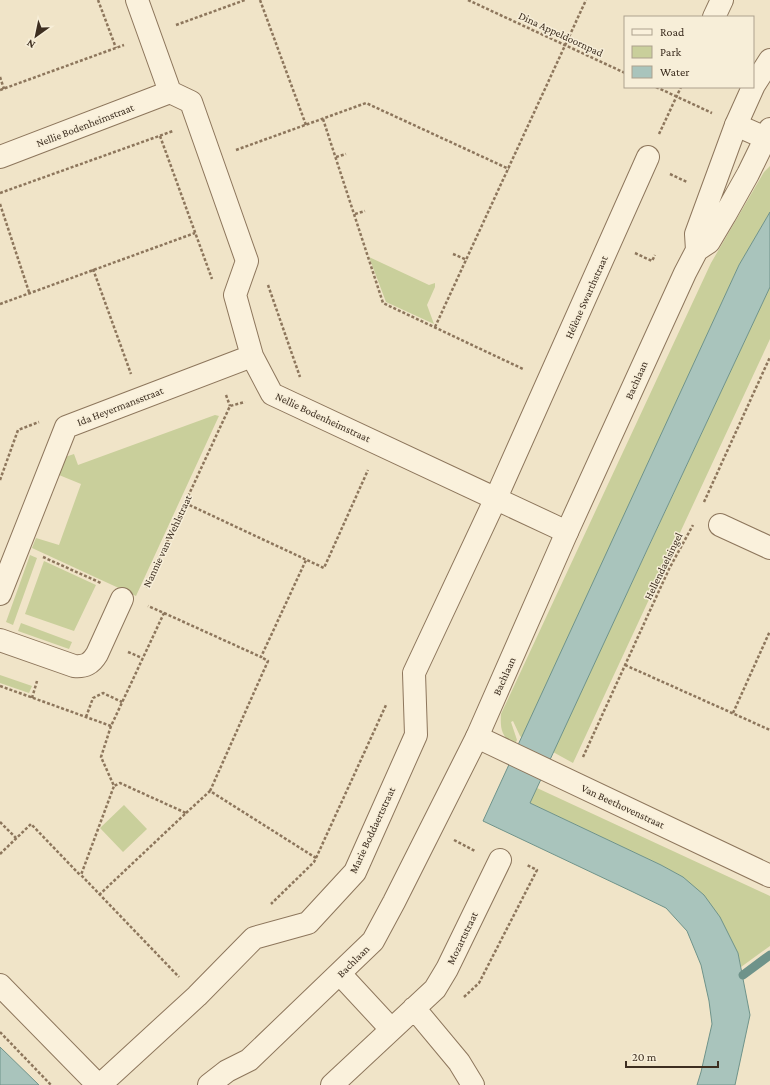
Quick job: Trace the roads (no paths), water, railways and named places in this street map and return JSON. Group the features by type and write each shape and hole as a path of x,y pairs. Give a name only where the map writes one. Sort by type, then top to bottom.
{"street":[{"path":"137,0 170,92"},
{"path":"714,16 722,0"},
{"name":"Bachlaan","path":"754,85 770,60"},
{"name":"Bachlaan","path":"697,250 696,234 736,125 753,88"},
{"name":"Nellie Bodenheimstraat","path":"0,157 170,92 191,102 247,261 235,295 252,356 272,394 567,532"},
{"path":"736,125 768,136"},
{"name":"Bachlaan","path":"208,1085 227,1071 249,1060 373,941 477,736 567,532 685,273 697,250 709,242 768,136"},
{"name":"Hélène Swarthstraat","path":"496,498 647,160"},
{"name":"Ida Heyermansstraat","path":"0,594 66,427 252,356"},
{"name":"Marie Boddaertstraat","path":"99,1085 196,996 254,938 308,923 355,872 416,735 414,673 496,498"},
{"path":"720,525 770,548"},
{"path":"0,640 74,666 82,667 93,661 97,654 114,593"},
{"name":"Van Beethovenstraat","path":"477,736 770,876"},
{"name":"Mozartstraat","path":"332,1085 434,989 447,969 499,862"},
{"path":"340,974 391,1029"},
{"path":"0,985 99,1085"},
{"path":"414,1008 460,1062 473,1085"},
{"name":"Bachlaan","path":"234,1085 246,1070 249,1060"}],"water":[{"path":"770,212 770,287 530,803 661,865 683,877 704,895 720,917 738,953 750,1015 735,1085 697,1085 712,1024 709,1001 701,965 687,931 666,908 483,821 739,265"},
{"path":"0,1047 39,1085 0,1085"}],"waterway":[{"path":"743,975 770,955"}]}
